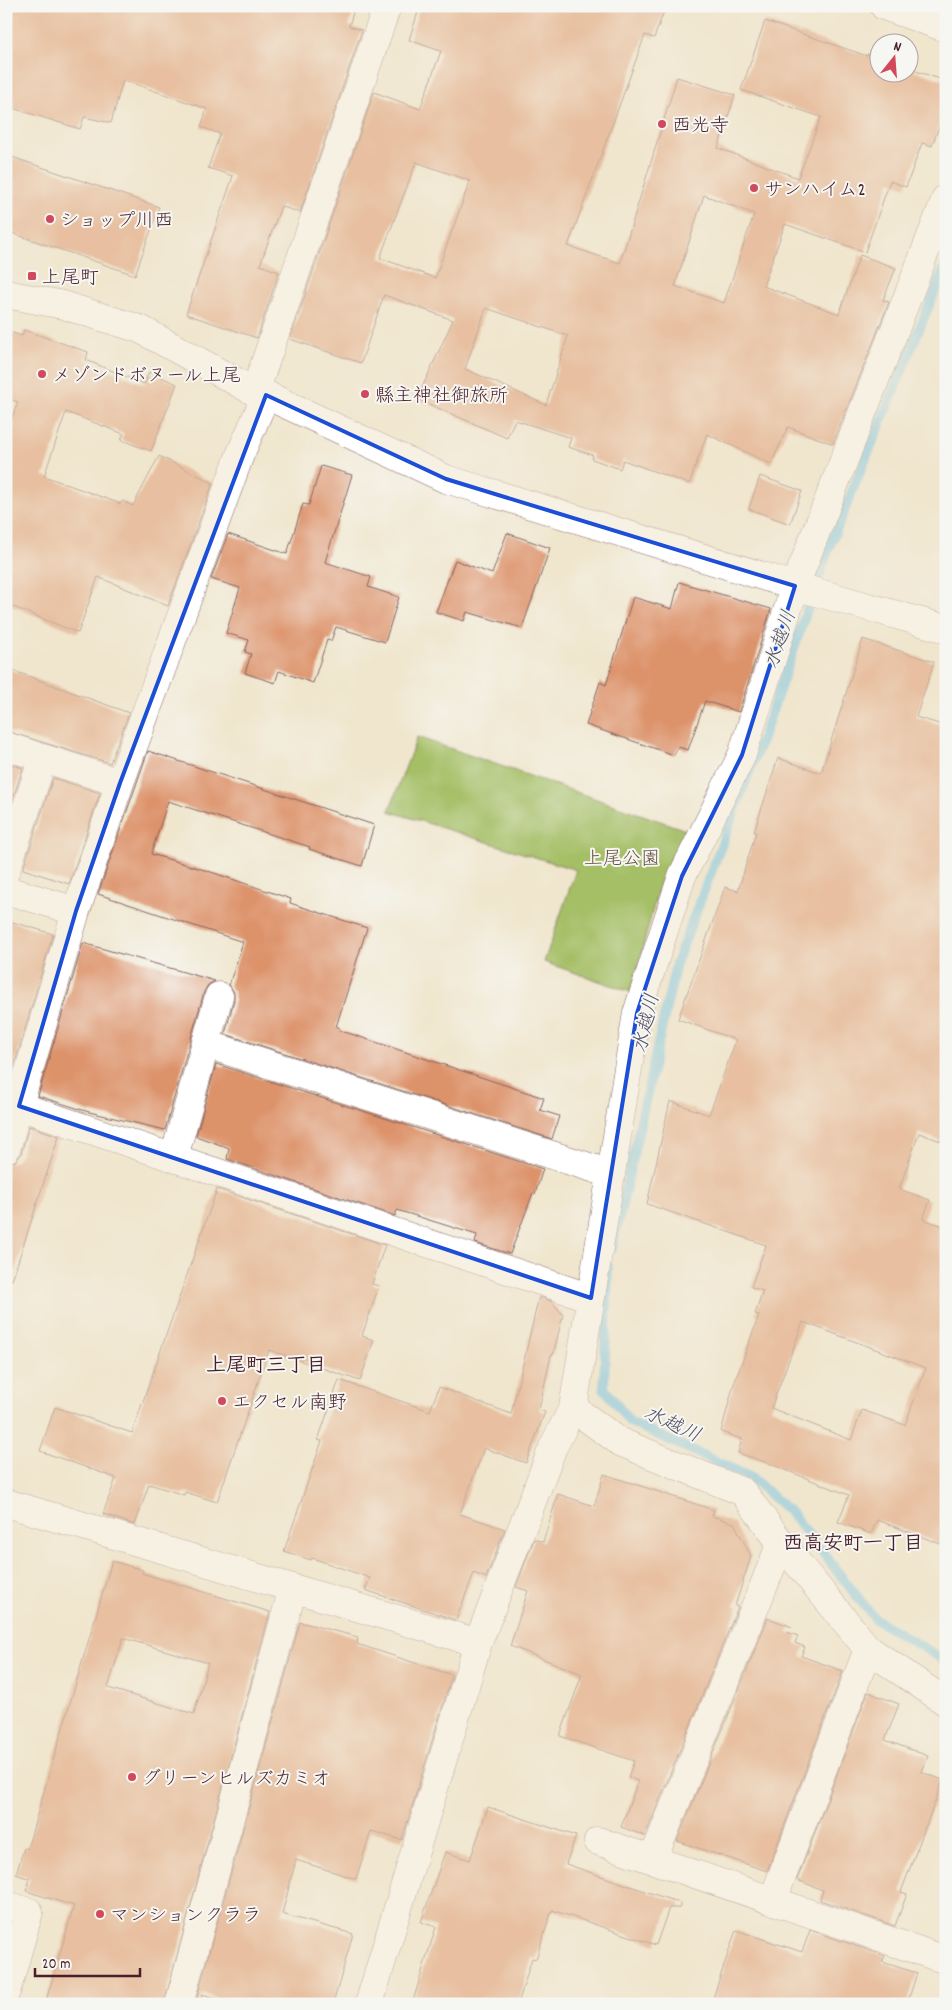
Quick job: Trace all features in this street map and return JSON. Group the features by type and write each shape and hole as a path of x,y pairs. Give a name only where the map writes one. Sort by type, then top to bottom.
{"street":[{"path":"6,1149 76,911 120,783 237,464 387,6"},
{"path":"884,6 946,28"},
{"path":"369,2004 478,1643 553,1447 573,1408 637,1012 682,876 742,756 809,590 946,198"},
{"path":"6,294 64,305 140,329 260,393 446,479 809,590 946,629"},
{"path":"6,746 120,783"},
{"path":"6,870 43,758"},
{"path":"6,890 76,911"},
{"path":"174,1157 219,996"},
{"path":"206,1044 611,1174"},
{"path":"19,1106 591,1298"},
{"path":"573,1408 620,1442 743,1492 781,1543 868,1649 946,1702"},
{"path":"6,1503 478,1643"},
{"path":"653,1859 781,1543"},
{"path":"179,2004 293,1588"},
{"path":"773,1900 868,1649"},
{"path":"598,1841 946,1960"},
{"path":"6,1905 29,1912 6,1992"}],"highlighted area":[{"path":"266,395 446,479 795,586 742,755 682,876 637,1013 591,1298 19,1106 76,911 120,783"}],"green space":[{"name":"上尾公園","path":"417,737 686,830 659,886 631,992 544,962 576,870 389,811"}],"building":[{"path":"6,6 355,6 349,26 362,30 300,213 281,206 260,265 279,272 257,338 186,314 233,176 208,168 220,134 201,127 207,109 123,80 111,123 84,117 80,129 6,106"},
{"path":"420,6 666,6 654,38 645,35 568,246 620,263 677,77 735,95 718,148 798,178 821,117 741,90 765,21 867,56 867,54 870,55 870,82 920,82 920,72 946,81 946,107 932,146 922,143 906,187 890,181 865,252 785,224 763,286 839,314 860,255 896,268 883,300 889,302 833,444 788,427 771,464 707,434 689,484 623,460 620,469 592,459 593,455 568,447 571,438 515,420 507,438 417,399 453,320 384,295 361,363 290,339 374,92 420,109 441,51 409,40","holes":["416,162 470,181 435,278 380,258","704,195 754,214 724,303 675,286","486,308 568,336 546,405 465,369"]},
{"path":"6,155 159,207 135,275 6,231"},
{"path":"24,330 88,352 86,360 144,384 149,372 177,384 151,451 121,440 124,434 66,412 44,476 121,504 122,501 133,506 159,456 213,483 168,606 98,577 78,633 6,604 6,433 18,402 6,398 6,331 22,336"},
{"path":"321,466 352,475 325,562 371,577 368,587 399,597 385,642 336,627 331,641 327,640 313,683 279,671 275,683 245,673 251,654 245,652 249,640 226,633 240,588 211,579 228,534 287,554 303,504 309,505"},
{"path":"760,476 802,491 790,524 749,509"},
{"path":"507,533 550,548 522,628 467,612 464,621 436,612 455,560 492,574"},
{"path":"679,582 771,609 739,712 705,701 688,750 678,747 674,755 586,725 600,682 606,685 633,597 672,609"},
{"path":"863,639 934,662 916,717 946,726 946,1143 919,1133 899,1189 930,1200 923,1219 946,1227 946,1546 877,1520 871,1534 838,1522 849,1495 738,1453 742,1439 721,1432 733,1387 759,1315 755,1314 763,1291 751,1287 766,1245 647,1204 670,1101 709,1115 736,1040 678,1019 725,887 738,891 756,832 754,832 778,758 821,773","holes":["803,1322 926,1368 905,1425 862,1410 851,1440 771,1408"]},
{"path":"6,668 129,713 110,763 6,731"},
{"path":"148,751 374,825 362,866 168,801 151,854 291,899 290,903 367,928 336,1027 339,1027 339,1030 544,1098 540,1110 559,1116 552,1139 225,1034 234,1000 234,992 229,985 243,942 98,894"},
{"path":"6,763 23,768 6,819"},
{"path":"53,778 100,793 69,884 23,869"},
{"path":"6,920 53,934 6,1093"},
{"path":"83,943 215,981 208,985 204,992 165,1130 89,1112 38,1096"},
{"path":"216,1064 543,1169 535,1194 533,1193 510,1254 475,1243 477,1235 397,1210 395,1216 227,1159 229,1148 196,1136"},
{"path":"29,1126 59,1136 12,1280 6,1279 6,1164 16,1161 21,1154"},
{"path":"217,1189 385,1245 372,1284 379,1286 362,1336 374,1340 360,1381 269,1350 217,1502 185,1492 184,1495 149,1484 135,1525 103,1514 116,1478 40,1451 55,1407 132,1433"},
{"path":"539,1297 551,1301 563,1315 553,1355 551,1355 539,1410 545,1412 526,1463 484,1448 460,1514 505,1529 486,1578 474,1573 456,1620 365,1590 370,1578 312,1558 311,1560 284,1551 322,1441 318,1440 339,1380 430,1411 439,1387 511,1414"},
{"path":"604,1474 714,1510 712,1516 734,1523 751,1556 735,1606 738,1607 645,1836 621,1827 638,1781 628,1777 634,1761 560,1736 582,1674 510,1646 528,1591 516,1587 534,1539 543,1542 558,1494 594,1506"},
{"path":"112,1561 143,1570 142,1573 270,1612 164,2004 45,2004 74,1906 26,1891 30,1879 16,1874 24,1848 27,1849","holes":["123,1638 208,1663 194,1714 108,1688"]},
{"path":"768,1618 792,1627 787,1632 798,1636 795,1643 805,1647 801,1656 843,1671 767,1871 677,1841"},
{"path":"300,1622 358,1637 357,1644 452,1675 402,1840 371,1831 356,1879 296,1860 282,1914 353,1934 333,2004 236,2004 202,1994 200,2004 195,2004"},
{"path":"868,1692 899,1704 885,1740 928,1756 922,1772 943,1780 901,1892 907,1894 895,1926 820,1900 823,1890 797,1880"},
{"path":"488,1807 576,1836 566,1864 680,1903 680,1908 669,1908 656,1945 552,1910 536,1959 532,1958 518,2004 412,2004 436,1927 421,1922 445,1852 470,1860"},
{"path":"736,1930 802,1952 810,1930 885,1956 882,1962 917,1973 907,2004 711,2004"}],"waterway":[{"name":"水越川","path":"612,1249 676,964 766,728 828,550 946,264"},
{"name":"水越川","path":"608,1266 604,1388 630,1422 752,1478 792,1514 875,1619 946,1661"}],"place":[{"name":"西光寺","path":"662,124"},
{"name":"サンハイム2","path":"754,188"},
{"name":"ショップ川西","path":"50,219"},
{"name":"上尾町","path":"32,276"},
{"name":"メゾンドボヌール上尾","path":"42,374"},
{"name":"縣主神社御旅所","path":"365,394"},
{"name":"エクセル南野","path":"222,1401"},
{"name":"グリーンヒルズカミオ","path":"132,1777"},
{"name":"マンションクララ","path":"100,1914"}],"district":[{"name":"上尾町三丁目","path":"266,1364"},
{"name":"西高安町一丁目","path":"853,1542"}]}
